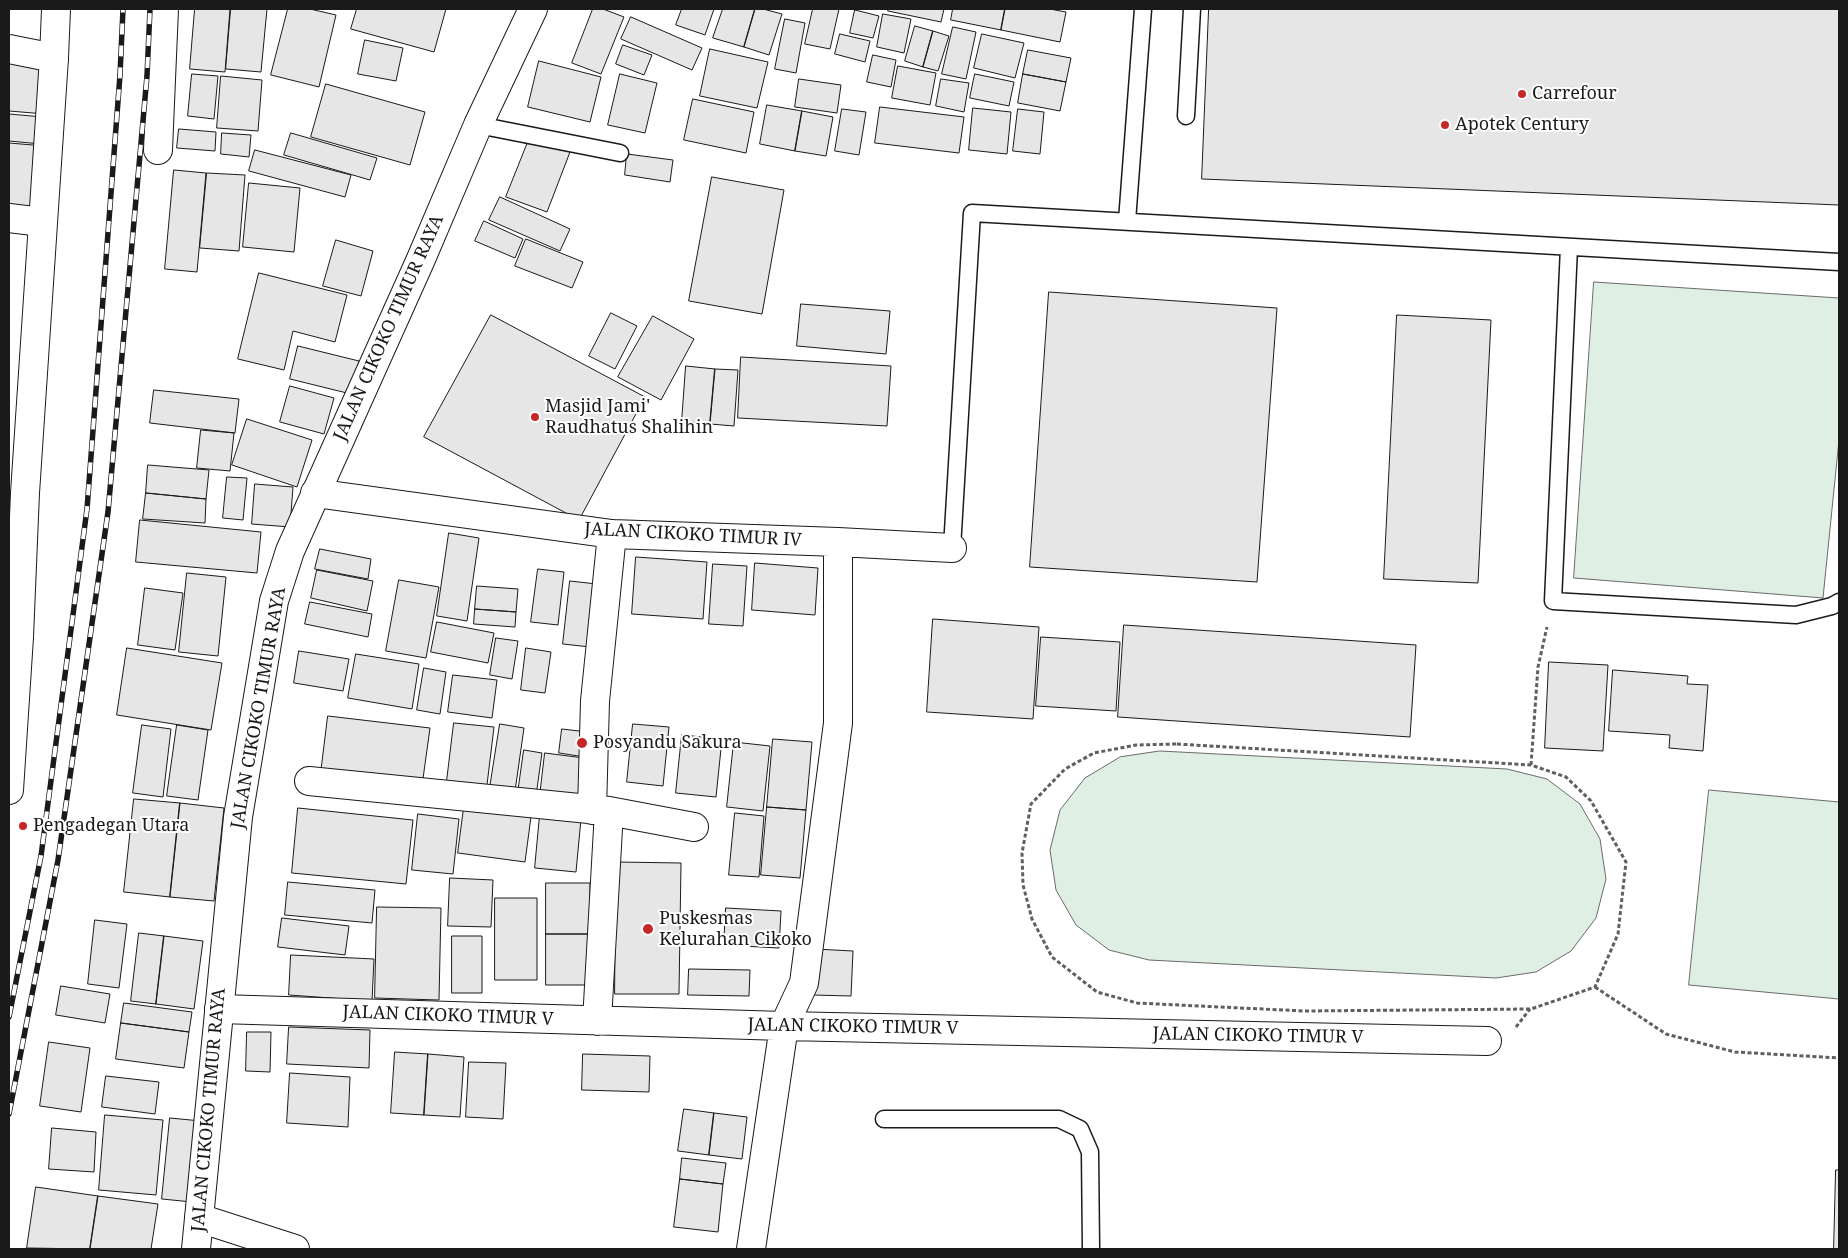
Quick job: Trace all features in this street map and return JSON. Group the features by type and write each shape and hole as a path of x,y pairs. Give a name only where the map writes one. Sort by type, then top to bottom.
{"street":[{"path":"9,786 17,493 42,222 56,9"},
{"path":"158,150 164,9"},
{"name":"JALAN CIKOKO TIMUR RAYA","path":"196,1249 238,817 274,601 290,551 421,259 478,125 533,9"},
{"path":"9,49 54,58"},
{"path":"9,218 42,222"},
{"name":"JALAN CIKOKO TIMUR IV","path":"315,494 612,534 952,548"},
{"path":"597,1020 601,811 595,701 612,534"},
{"path":"751,1249 784,1026 804,983 838,723 838,542"},
{"path":"309,781 601,811 694,827"},
{"name":"JALAN CIKOKO TIMUR V","path":"219,1009 784,1026 1487,1041"},
{"path":"199,1218 262,1240 295,1249"}],"lane":[{"path":"1127,221 1143,9"},
{"path":"1186,116 1192,9"},
{"path":"478,125 620,153"},
{"path":"952,548 972,213 1839,262"},
{"path":"1569,246 1553,601 1796,615 1832,606 1839,602"},
{"path":"884,1119 1059,1118 1080,1129 1090,1152 1091,1249"}],"path":[{"path":"1531,765 1538,667 1553,601"},
{"path":"1177,744 1531,765 1566,777 1592,801 1626,862 1618,934 1595,988 1531,1008 1304,1011 1137,1003 1097,992 1052,957 1032,919 1022,885 1022,853 1031,804 1065,769 1094,753 1136,745 1177,744"},
{"path":"1595,988 1666,1034 1735,1052 1839,1058"}],"green space":[{"path":"1594,282 1839,298 1839,440 1823,598 1574,578"},
{"path":"1160,751 1507,769 1547,779 1580,804 1600,839 1606,879 1596,918 1571,951 1536,972 1496,978 1149,960 1109,950 1076,925 1056,890 1050,850 1060,810 1085,778 1120,757"},
{"path":"1709,790 1839,802 1839,999 1689,985"}],"building":[{"path":"195,9 230,9 225,72 190,69"},
{"path":"231,9 267,9 261,72 226,69"},
{"path":"288,9 310,9 336,15 319,87 271,75"},
{"path":"357,9 446,9 434,52 351,29"},
{"path":"593,9 603,9 624,17 601,74 572,63"},
{"path":"682,9 714,9 705,35 676,25"},
{"path":"723,9 755,9 744,47 713,38"},
{"path":"755,9 782,14 769,55 744,47"},
{"path":"813,9 839,9 830,49 805,44"},
{"path":"889,9 944,9 941,22 888,11"},
{"path":"953,9 1005,9 1001,30 951,20"},
{"path":"1005,9 1050,9 1066,12 1060,42 1001,30"},
{"name":"Carrefour","path":"1209,9 1839,9 1839,205 1202,179"},
{"path":"855,10 879,16 873,38 850,33"},
{"path":"883,14 911,19 904,53 877,47"},
{"path":"631,17 702,48 692,70 621,39"},
{"path":"785,19 805,23 796,73 775,69"},
{"path":"915,26 933,31 923,67 905,61"},
{"path":"953,27 976,32 966,79 942,74"},
{"path":"933,31 949,36 938,71 923,67"},
{"path":"840,34 870,41 865,62 835,54"},
{"path":"982,34 1024,43 1015,78 974,68"},
{"path":"365,40 403,48 396,81 358,74"},
{"path":"623,45 652,55 644,75 616,64"},
{"path":"710,49 768,62 757,108 700,96"},
{"path":"1028,50 1071,58 1066,82 1023,74"},
{"path":"9,55 50,58 45,114 9,111"},
{"path":"873,55 896,60 891,87 867,82"},
{"path":"539,61 601,77 590,122 528,107"},
{"path":"898,66 936,73 930,105 892,98"},
{"path":"192,74 218,76 214,119 188,116"},
{"path":"620,74 657,83 645,133 608,125"},
{"path":"975,74 1014,82 1009,106 970,98"},
{"path":"1023,74 1066,82 1060,111 1018,103"},
{"path":"221,76 262,80 258,131 217,128"},
{"path":"799,79 841,85 837,113 795,107"},
{"path":"941,79 969,83 964,112 936,106"},
{"path":"326,84 425,112 410,165 311,137"},
{"path":"693,99 754,112 746,153 684,140"},
{"path":"767,105 802,111 795,151 760,144"},
{"path":"880,107 964,117 959,153 875,143"},
{"path":"973,108 1011,112 1007,154 969,150"},
{"path":"842,109 866,112 859,155 835,151"},
{"path":"1018,109 1044,112 1040,154 1013,151"},
{"path":"802,111 833,117 826,156 795,151"},
{"path":"9,114 43,117 41,144 9,141"},
{"path":"179,129 216,132 215,151 177,148"},
{"path":"222,133 251,135 249,157 221,154"},
{"path":"291,133 377,158 370,180 284,155"},
{"path":"530,137 570,152 547,212 506,197"},
{"path":"9,143 45,146 40,217 9,215"},
{"path":"255,150 351,175 345,197 249,171"},
{"path":"627,154 673,160 670,182 625,175"},
{"path":"174,170 206,173 197,272 165,269"},
{"path":"207,173 245,175 239,251 200,248"},
{"path":"712,177 784,190 762,314 689,301"},
{"path":"249,183 300,188 294,252 243,247"},
{"path":"500,197 570,229 560,251 489,220"},
{"path":"484,221 523,239 515,258 475,241"},
{"path":"526,239 583,262 572,288 515,266"},
{"path":"336,240 373,251 361,296 323,286"},
{"path":"259,273 347,295 335,342 293,331 284,370 238,359"},
{"path":"1049,292 1277,308 1257,582 1030,567"},
{"path":"801,304 890,311 886,354 797,346"},
{"path":"611,313 637,326 615,369 589,356"},
{"name":"Masjid Jami' Raudhatus Shalihin","path":"491,315 645,397 579,520 424,437"},
{"path":"1397,315 1491,320 1478,583 1384,579"},
{"path":"653,316 694,339 661,400 618,377"},
{"path":"298,346 359,361 351,394 290,379"},
{"path":"741,357 891,366 887,426 738,418"},
{"path":"686,366 715,369 710,424 682,421"},
{"path":"715,369 738,370 734,426 710,424"},
{"path":"290,386 334,398 324,434 280,422"},
{"path":"154,390 239,399 235,433 150,423"},
{"path":"247,419 312,440 297,487 232,465"},
{"path":"201,430 234,433 230,471 197,468"},
{"path":"148,465 209,470 206,499 146,493"},
{"path":"227,477 247,478 243,520 223,518"},
{"path":"255,484 293,487 290,527 252,524"},
{"path":"146,493 206,499 205,523 143,519"},
{"path":"9,496 16,497 12,552 9,552"},
{"path":"140,520 261,532 257,573 136,562"},
{"path":"449,533 479,538 467,621 437,616"},
{"path":"320,549 371,559 368,579 315,569"},
{"path":"636,557 707,562 703,619 632,614"},
{"path":"755,563 818,568 815,615 752,610"},
{"path":"713,564 747,566 743,626 709,624"},
{"path":"538,569 564,572 558,625 531,622"},
{"path":"317,570 373,581 367,611 311,598"},
{"path":"187,573 226,577 218,656 179,652"},
{"path":"399,580 439,587 426,658 386,651"},
{"path":"570,581 606,585 599,648 563,644"},
{"path":"477,586 518,589 516,612 475,609"},
{"path":"145,588 183,593 175,650 138,645"},
{"path":"310,602 372,614 368,637 305,624"},
{"path":"475,609 516,612 515,627 474,624"},
{"path":"933,619 1039,627 1033,719 927,712"},
{"path":"437,622 494,633 488,663 431,652"},
{"path":"1124,625 1416,645 1410,737 1118,717"},
{"path":"1041,637 1120,642 1116,711 1036,706"},
{"path":"496,638 518,641 512,679 490,675"},
{"path":"127,648 222,663 211,730 117,715"},
{"path":"526,648 551,652 545,693 521,690"},
{"path":"299,651 349,659 343,691 294,683"},
{"path":"356,654 419,664 412,709 348,698"},
{"path":"1549,662 1608,665 1603,751 1545,748"},
{"path":"424,668 446,672 440,714 417,710"},
{"path":"1613,670 1688,676 1687,684 1708,685 1703,751 1669,748 1670,735 1609,731"},
{"path":"453,675 497,680 492,718 448,712"},
{"path":"328,716 430,728 422,786 321,773"},
{"path":"454,723 494,727 486,793 446,789"},
{"path":"500,724 524,728 514,798 489,794"},
{"path":"633,724 669,727 663,786 627,782"},
{"path":"142,725 171,729 163,797 133,793"},
{"path":"177,725 208,730 198,800 167,796"},
{"path":"562,729 588,732 585,757 559,753"},
{"path":"682,735 722,739 716,797 676,793"},
{"path":"773,739 812,742 806,810 767,807"},
{"path":"734,742 770,746 763,811 727,807"},
{"path":"524,750 542,753 535,803 517,800"},
{"path":"545,753 584,758 578,808 539,804"},
{"path":"134,799 180,803 170,897 124,892"},
{"path":"465,800 532,809 525,862 458,853"},
{"path":"180,803 224,808 214,901 170,897"},
{"path":"767,807 806,810 800,878 761,875"},
{"path":"298,808 413,820 406,884 292,873"},
{"path":"735,813 764,816 759,877 729,875"},
{"path":"418,814 459,819 453,874 412,870"},
{"path":"540,815 581,819 576,872 535,868"},
{"name":"Puskesmas Kelurahan Cikoko","path":"616,862 681,863 679,994 615,994"},
{"path":"450,878 493,880 491,927 448,926"},
{"path":"288,882 375,890 372,923 285,915"},
{"path":"546,883 590,883 590,934 546,934"},
{"path":"495,898 537,898 537,980 495,980"},
{"path":"377,907 441,908 439,1000 375,998"},
{"path":"726,908 781,911 779,948 724,945"},
{"path":"282,918 349,926 345,955 278,947"},
{"path":"95,920 127,924 119,988 88,984"},
{"path":"139,933 164,936 156,1004 131,1001"},
{"path":"546,934 590,934 591,985 546,985"},
{"path":"164,936 203,941 194,1009 156,1004"},
{"path":"452,936 482,936 482,993 452,993"},
{"path":"815,949 853,951 851,996 813,995"},
{"path":"291,955 374,959 372,1001 289,995"},
{"path":"689,969 750,970 749,996 688,995"},
{"path":"61,986 110,994 105,1023 56,1015"},
{"path":"124,1003 192,1012 189,1032 121,1023"},
{"path":"121,1023 189,1032 184,1068 116,1059"},
{"path":"289,1027 370,1030 369,1068 287,1064"},
{"path":"247,1032 271,1032 270,1072 246,1071"},
{"path":"49,1042 90,1048 81,1112 40,1106"},
{"path":"395,1052 428,1054 424,1115 391,1113"},
{"path":"428,1054 464,1057 460,1117 424,1115"},
{"path":"583,1054 650,1056 649,1092 582,1090"},
{"path":"469,1062 506,1063 503,1119 466,1117"},
{"path":"290,1073 350,1077 348,1127 287,1123"},
{"path":"106,1076 159,1082 155,1114 102,1107"},
{"path":"684,1109 714,1113 709,1155 678,1151"},
{"path":"714,1113 747,1117 742,1159 709,1155"},
{"path":"105,1115 163,1120 156,1195 99,1190"},
{"path":"170,1118 201,1121 192,1202 162,1199"},
{"path":"52,1128 96,1132 94,1172 49,1169"},
{"path":"682,1158 726,1163 723,1184 680,1179"},
{"path":"1836,1170 1839,1170 1839,1249 1834,1249"},
{"path":"680,1179 723,1184 718,1232 674,1227"},
{"path":"36,1187 98,1196 90,1249 27,1248"},
{"path":"98,1196 158,1204 151,1249 90,1249"}],"railway":[{"path":"9,1017 41,856 87,509 120,75 123,9"},
{"path":"9,1114 58,860 108,512 147,76 150,9"}],"place":[{"name":"Carrefour","path":"1522,94"},
{"name":"Apotek Century","path":"1445,125"},
{"name":"Masjid Jami' Raudhatus Shalihin","path":"535,417"},
{"name":"Posyandu Sakura","path":"582,743"},
{"name":"Pengadegan Utara","path":"23,826"},
{"name":"Puskesmas Kelurahan Cikoko","path":"648,929"}]}
